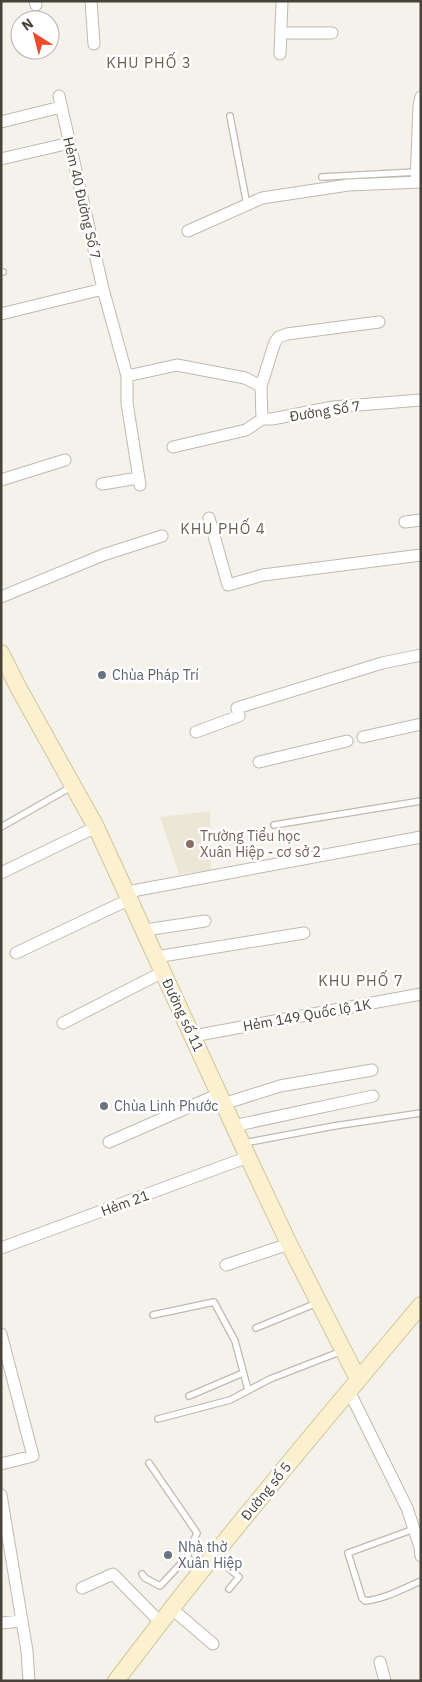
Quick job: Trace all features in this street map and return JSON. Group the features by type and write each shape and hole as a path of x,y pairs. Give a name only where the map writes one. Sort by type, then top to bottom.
{"main road":[{"name":"Đường số 11","path":"1,653 96,826 233,1126 344,1350 354,1385"},
{"name":"Đường số 5","path":"116,1681 213,1556 421,1305"}],"street":[{"path":"91,1 94,44"},
{"path":"280,54 282,1"},
{"path":"281,33 332,33"},
{"path":"188,231 262,198 339,187 418,179 419,106 421,97"},
{"name":"Hẻm 40 Đường Số 7","path":"1,122 60,101 103,289 127,376 127,402 139,482 102,484"},
{"path":"1,159 70,142"},
{"path":"1,314 103,289"},
{"path":"173,447 246,430 262,419 261,386 275,342 279,337 287,334 379,322"},
{"path":"127,376 176,365 245,378 261,386"},
{"name":"Đường Số 7","path":"262,419 272,419 333,407 421,400"},
{"path":"1,480 65,460"},
{"path":"209,518 228,585 263,575 421,556"},
{"path":"405,522 421,520"},
{"path":"1,597 102,555 162,536"},
{"path":"196,732 239,716 237,708 382,663 421,655"},
{"path":"363,737 421,724"},
{"path":"259,762 347,740"},
{"path":"1,873 96,826"},
{"path":"16,953 129,895 421,838"},
{"path":"145,930 204,921"},
{"path":"63,1023 160,965 304,933"},
{"name":"Hẻm 149 Quốc lộ 1K","path":"193,1036 421,994"},
{"path":"109,1142 221,1099 280,1086 372,1070"},
{"path":"233,1126 373,1096"},
{"name":"Hẻm 21","path":"1,1248 245,1150"},
{"path":"226,1265 290,1244"},
{"path":"1,1334 33,1456 1,1464"},
{"path":"354,1385 407,1508 420,1547 421,1556"},
{"path":"1,1495 4,1535 21,1621 29,1681"},
{"path":"82,1588 113,1574 160,1622"},
{"path":"171,1608 213,1644"},
{"path":"1,1623 21,1621"},
{"path":"380,1662 385,1681"}],"lane":[{"path":"230,116 247,205"},
{"path":"322,177 418,179"},
{"path":"1,827 74,786"},
{"path":"274,825 421,801"},
{"path":"245,1150 334,1126 421,1113"},
{"path":"153,1315 214,1302 235,1341 248,1390"},
{"path":"256,1328 319,1302"},
{"path":"158,1419 230,1400 270,1379 344,1350"},
{"path":"189,1396 243,1373"},
{"path":"142,1574 145,1578 160,1586 187,1557 197,1533 149,1463"},
{"path":"414,1529 348,1553 362,1598 365,1601 391,1596 421,1581"},
{"path":"213,1556 239,1577 229,1589"},
{"path":"187,1557 202,1571"}],"shaded area":[{"name":"Trường Tiểu học Xuân Hiệp - cơ sở 2","path":"210,811 211,870 179,874 160,817"}],"place":[{"name":"Chùa Pháp Trí","path":"102,675"},
{"name":"Trường Tiểu học Xuân Hiệp - cơ sở 2","path":"190,844"},
{"name":"Chùa Linh Phước","path":"104,1106"},
{"name":"Nhà thờ Xuân Hiệp","path":"168,1555"}],"district":[{"name":"KHU PHỐ 3","path":"149,63"},
{"name":"KHU PHỐ 4","path":"223,529"},
{"name":"KHU PHỐ 7","path":"361,981"}]}
